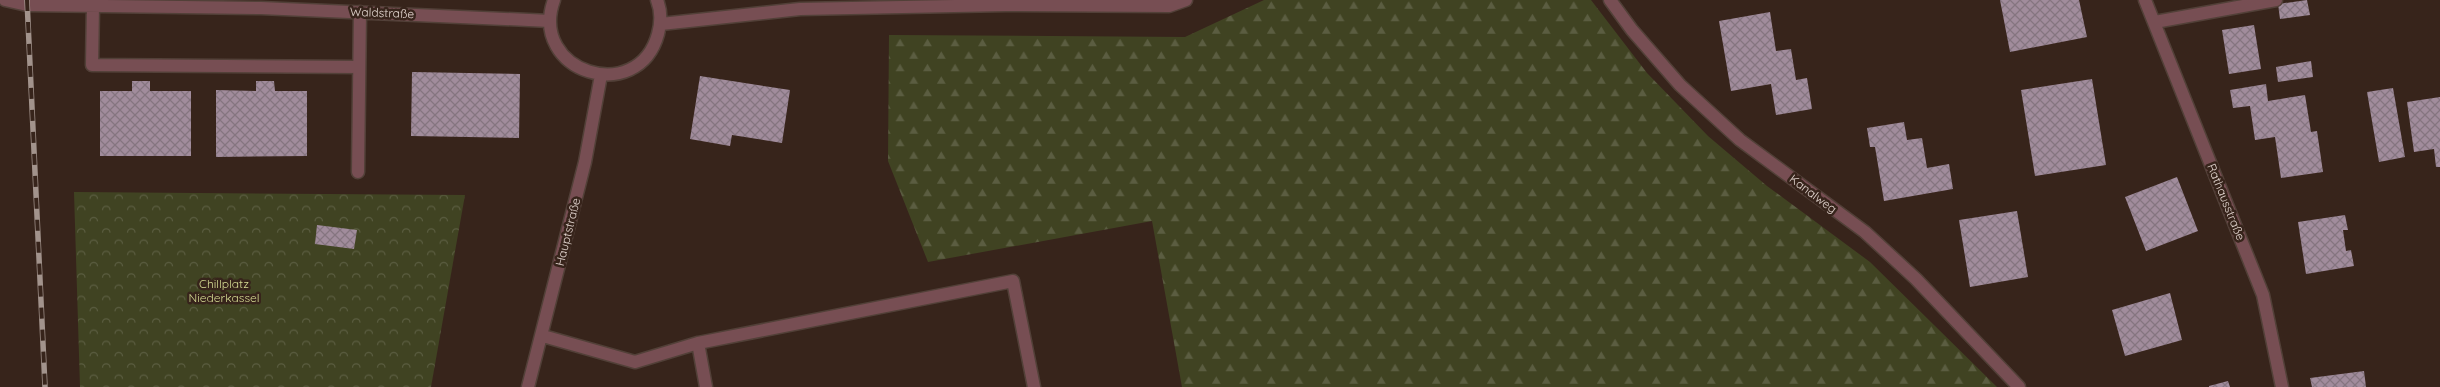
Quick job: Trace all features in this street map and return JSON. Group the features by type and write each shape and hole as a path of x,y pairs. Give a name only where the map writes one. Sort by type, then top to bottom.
{"street":[{"name":"Waldstraße","path":"5,0 27,5 248,4 360,12 550,20"},
{"path":"554,0 550,20 554,40 565,58 581,70 601,75 622,73 642,62 655,45 661,24 657,0"},
{"path":"661,24 800,4 1006,2 1170,6 1186,0"},
{"name":"Kanalweg","path":"1610,0 1632,30 1680,85 1740,140 1864,232 1916,279 2019,387"},
{"name":"Rathausstraße","path":"2145,0 2263,295 2282,387"},
{"path":"2155,22 2276,0"},
{"path":"93,6 92,65 359,68"},
{"path":"358,172 360,12"},
{"name":"Hauptstraße","path":"528,387 585,162 601,75"},
{"path":"542,336 635,362 698,343 1014,281 1034,387"},
{"path":"698,343 706,387"}],"green space":[{"path":"1264,0 1591,0 1647,73 1708,136 1767,186 1870,262 1997,387 1182,387 1152,221 928,262 888,161 889,35 1185,37"},
{"name":"Chillplatz Niederkassel","path":"74,192 465,195 431,387 80,387"}],"building":[{"path":"2000,0 2079,0 2087,37 2010,52"},
{"path":"2307,0 2310,15 2280,19 2278,4"},
{"path":"1770,12 1776,51 1791,49 1796,80 1807,78 1812,109 1776,115 1771,84 1731,91 1719,21"},
{"path":"2254,25 2261,69 2229,74 2222,30"},
{"path":"2311,61 2313,77 2278,82 2276,67"},
{"path":"412,72 520,74 519,138 411,136"},
{"path":"700,76 790,90 782,143 732,135 730,146 690,139"},
{"path":"2092,79 2106,165 2035,176 2021,90"},
{"path":"132,81 150,81 150,91 191,91 191,156 100,156 100,91 132,91"},
{"path":"256,81 274,81 275,91 307,91 307,156 216,157 216,90 256,91"},
{"path":"2266,84 2268,101 2305,95 2311,132 2317,131 2323,172 2281,178 2275,137 2255,140 2250,106 2233,108 2230,90"},
{"path":"2393,88 2405,157 2379,162 2367,92"},
{"path":"2440,97 2440,167 2436,167 2434,149 2414,152 2407,102"},
{"path":"1904,122 1907,140 1922,138 1927,168 1949,164 1953,189 1884,201 1875,147 1870,147 1867,128"},
{"path":"2177,177 2198,231 2146,251 2125,197"},
{"path":"2017,211 2028,277 1970,287 1959,220"},
{"path":"2345,215 2348,230 2343,230 2346,251 2351,250 2354,266 2306,274 2298,222"},
{"path":"317,225 357,230 354,249 315,244"},
{"path":"2170,293 2182,340 2125,356 2112,310"},
{"path":"2364,371 2366,387 2312,387 2310,378"},
{"path":"2228,381 2230,387 2209,387 2209,386"}],"railway":[{"path":"27,0 45,387"}]}
